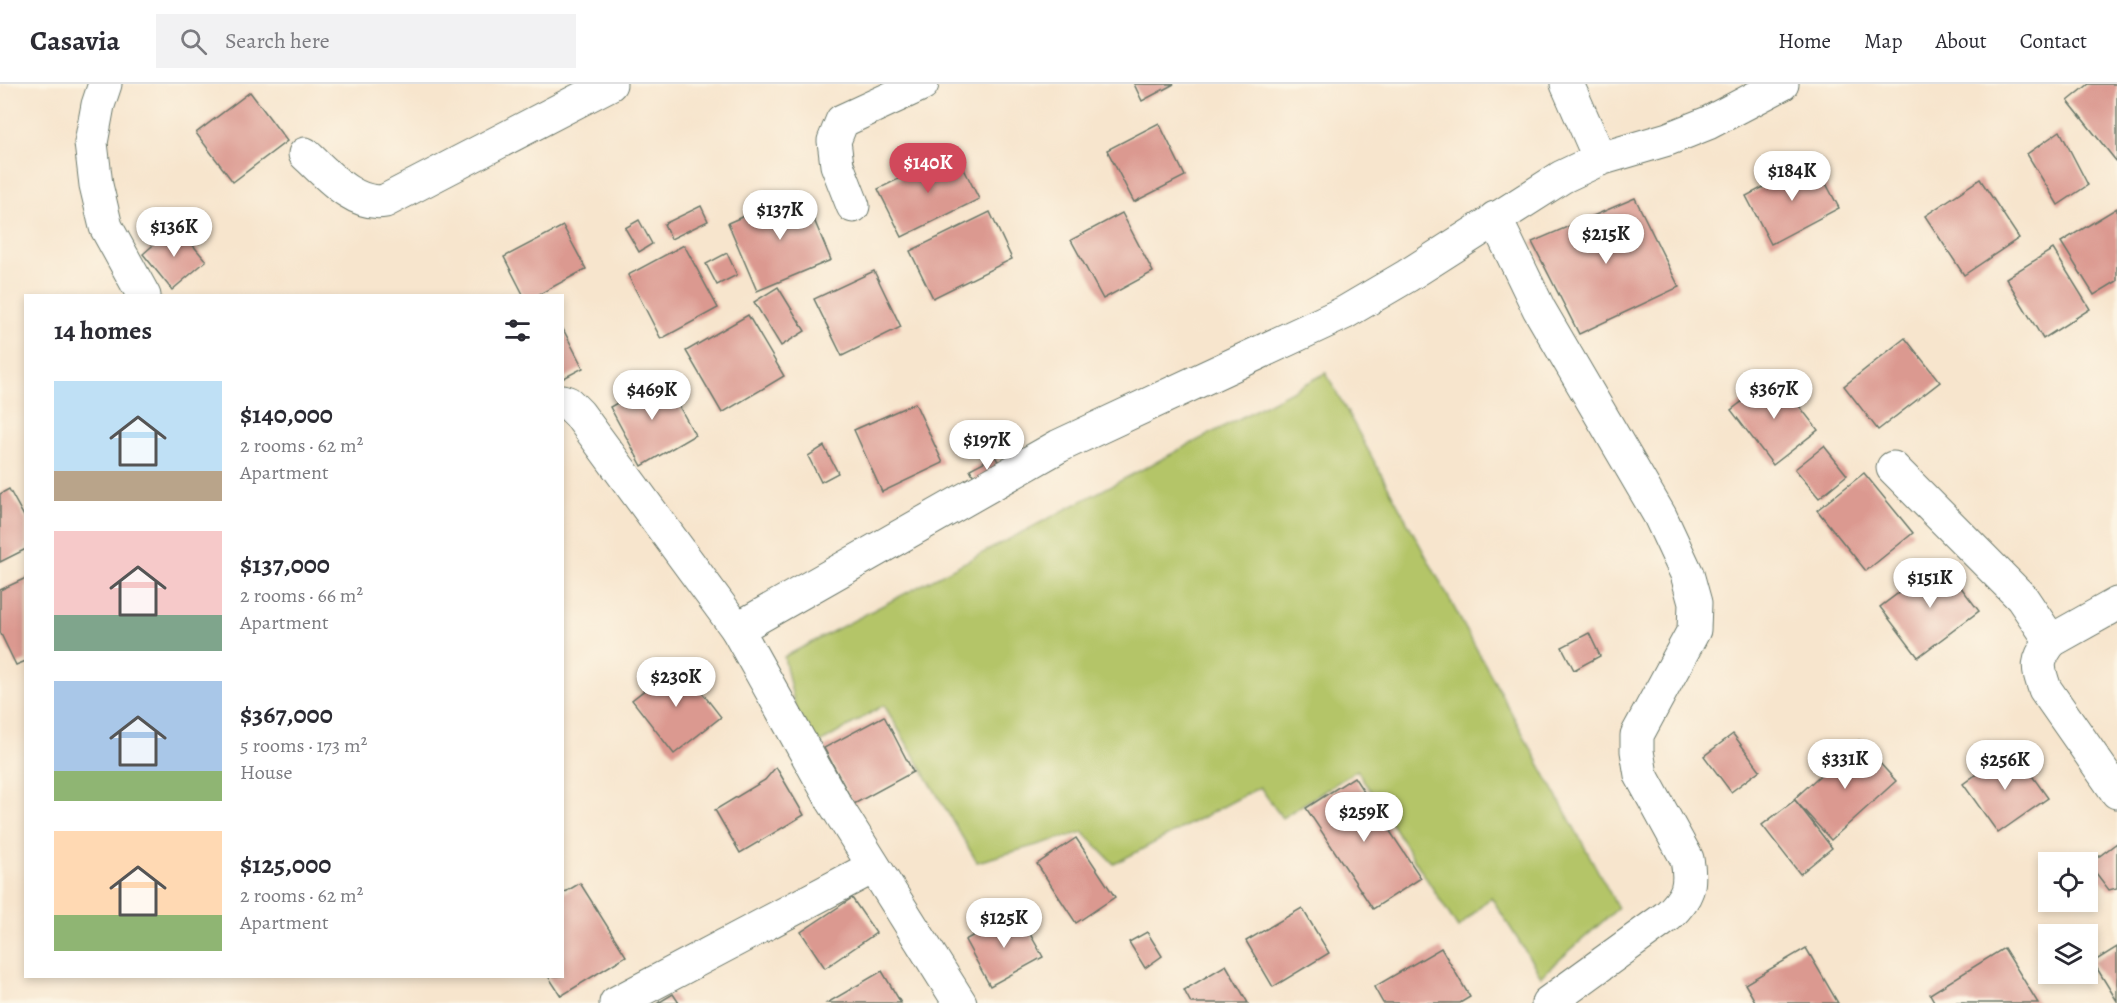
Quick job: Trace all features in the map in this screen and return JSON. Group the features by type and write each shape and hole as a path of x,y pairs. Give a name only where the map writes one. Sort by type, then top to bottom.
{"street":[{"path":"105,84 98,105 91,144 96,185 106,227 143,294"},
{"path":"304,154 350,192 366,201 385,201 610,84"},
{"path":"853,206 837,165 834,141 842,121 922,84"},
{"path":"1567,84 1600,159"},
{"path":"737,629 1059,446 1344,314 1562,177 1600,159 1668,139 1708,123 1782,84"},
{"path":"1495,218 1539,309 1660,516 1687,574 1695,603 1694,630 1637,735 1641,775 1687,859 1690,874 1688,891 1681,904 1668,916 1548,1003"},
{"path":"564,402 585,422 737,629 832,801 960,1003"},
{"path":"1893,468 2022,598 2051,641"},
{"path":"2117,604 2051,641 2039,656 2038,671 2045,689 2117,792"},
{"path":"616,1003 873,867"}],"green space":[{"path":"1326,373 1618,908 1541,976 1491,897 1458,928 1357,770 1282,818 1260,787 1114,864 1083,832 977,862 884,705 805,752 784,657"}],"building":[{"path":"1134,84 1174,84 1142,101"},
{"path":"2089,84 2117,84 2117,162 2068,101"},
{"path":"250,92 287,141 233,182 196,133"},
{"path":"1159,123 1185,176 1134,202 1107,150"},
{"path":"2060,131 2088,185 2058,205 2027,154"},
{"path":"955,151 979,199 902,237 878,189"},
{"path":"1814,161 1839,208 1771,244 1746,196"},
{"path":"1980,179 2019,238 1964,275 1925,216"},
{"path":"802,191 831,260 757,291 728,223"},
{"path":"1635,198 1679,287 1579,334 1532,242"},
{"path":"701,206 708,221 671,239 664,224"},
{"path":"2117,208 2117,281 2094,295 2061,242"},
{"path":"990,212 1012,259 933,298 910,251"},
{"path":"1122,213 1153,272 1103,299 1071,240"},
{"path":"639,220 652,244 639,252 625,228"},
{"path":"176,225 206,261 172,290 143,254"},
{"path":"563,226 586,269 540,294 523,294 504,257"},
{"path":"684,245 718,308 661,339 628,275"},
{"path":"2053,249 2090,309 2043,339 2006,278"},
{"path":"727,253 737,275 717,285 706,264"},
{"path":"874,271 901,327 842,356 814,299"},
{"path":"778,287 805,331 781,346 754,302"},
{"path":"748,315 784,376 722,413 686,351"},
{"path":"564,331 583,368 564,378"},
{"path":"1905,338 1940,382 1878,430 1844,386"},
{"path":"1776,376 1818,430 1773,465 1731,410"},
{"path":"663,377 695,435 642,466 610,407"},
{"path":"915,403 943,463 882,492 854,430"},
{"path":"824,446 838,473 821,482 808,456"},
{"path":"1824,446 1847,475 1819,498 1795,469"},
{"path":"995,456 1004,473 979,486 970,469"},
{"path":"1864,473 1913,533 1866,571 1817,510"},
{"path":"9,489 24,516 24,550 0,562 0,494"},
{"path":"1941,561 1979,611 1918,657 1880,607"},
{"path":"24,579 24,662 16,665 0,632 0,590"},
{"path":"1589,633 1600,656 1574,670 1562,647"},
{"path":"679,663 721,717 674,754 632,700"},
{"path":"884,716 913,772 854,804 824,748"},
{"path":"1733,734 1760,770 1731,792 1704,756"},
{"path":"1859,740 1896,781 1831,840 1794,799"},
{"path":"2012,748 2048,798 1998,833 1963,784"},
{"path":"776,767 804,815 740,853 715,810 765,780"},
{"path":"1354,777 1421,878 1373,909 1306,808"},
{"path":"1795,800 1832,848 1800,874 1762,825"},
{"path":"1076,838 1115,897 1076,923 1037,864"},
{"path":"2117,843 2117,888 2109,890 2098,876 2098,857"},
{"path":"580,883 626,956 561,996 549,978 564,978 564,893"},
{"path":"852,898 876,933 825,968 801,932"},
{"path":"1302,908 1329,953 1273,987 1246,941"},
{"path":"1017,911 1043,957 990,986 965,940"},
{"path":"1147,932 1162,956 1145,968 1129,942"},
{"path":"2117,947 2117,1001 2098,970 2098,959"},
{"path":"1441,948 1470,997 1460,1003 1383,1003 1374,987"},
{"path":"1806,948 1838,1003 1756,1003 1745,984"},
{"path":"2004,948 2038,1003 1935,1003 1930,994"},
{"path":"1226,965 1248,1003 1191,1003 1184,990"},
{"path":"882,971 901,1003 827,1003"},
{"path":"673,994 679,1003 658,1003"}]}
